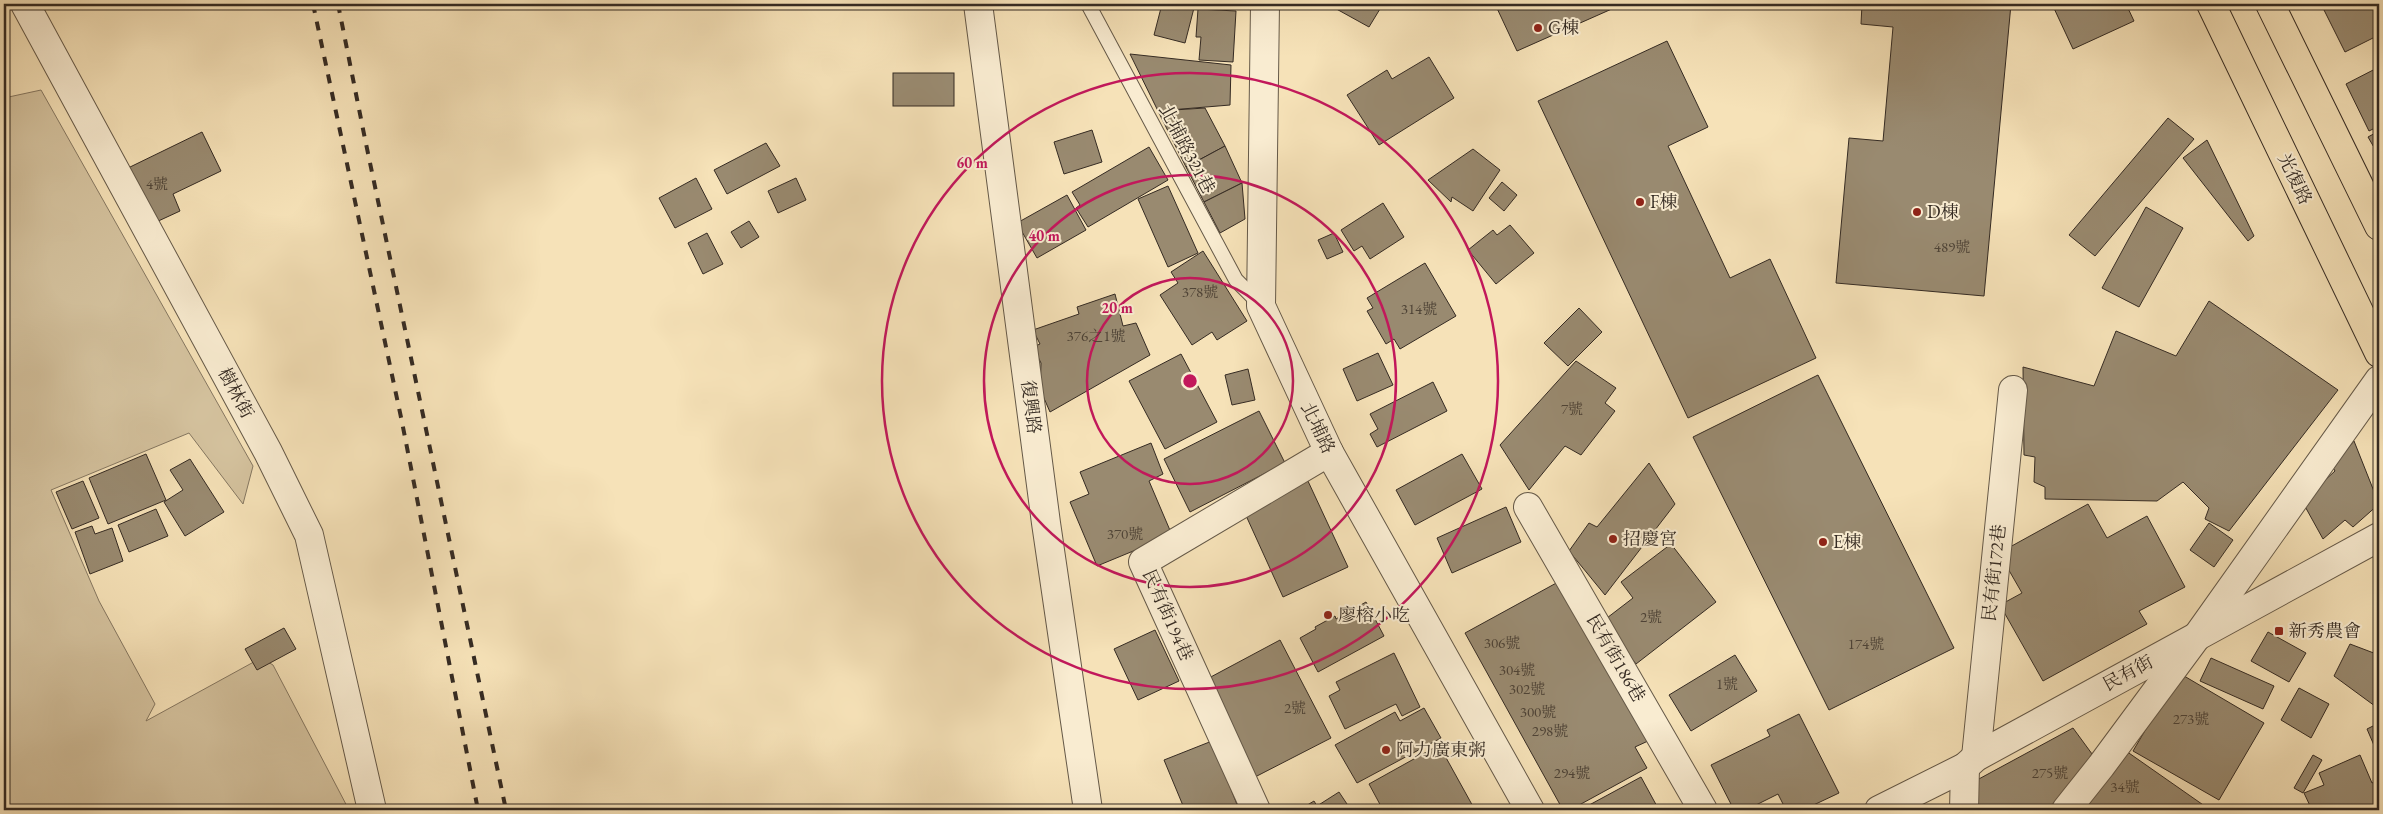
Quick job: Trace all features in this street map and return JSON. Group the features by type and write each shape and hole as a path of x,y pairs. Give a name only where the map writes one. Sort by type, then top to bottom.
{"main road":[{"name":"光復路","path":"2211,4 2379,353"},
{"path":"2270,4 2379,226"}],"street":[{"name":"樹林街","path":"25,4 268,452 309,535 372,810"},
{"name":"復興路","path":"978,4 1046,523 1088,810"},
{"name":"北埔路","path":"1265,4 1261,306 1329,452 1530,810"},
{"path":"2066,810 2198,635 2379,380"},
{"name":"民有街172巷","path":"1964,810 2013,390"},
{"name":"民有街194巷","path":"1256,810 1143,562 1329,452"},
{"name":"民有街186巷","path":"1528,507 1703,810"},
{"name":"民有街","path":"1879,810 2379,537"}],"lane":[{"name":"北埔路321巷","path":"1088,4 1236,280 1261,306"}],"shaded area":[{"path":"41,90 253,466 243,504 189,433 51,490 99,601 155,704 146,721 261,658 273,665 349,810 4,810 4,98"}],"building":[{"path":"1162,4 1195,4 1185,43 1154,35"},
{"path":"1332,4 1383,4 1369,27 1331,6"},
{"name":"G棟","path":"1495,4 1623,4 1517,51"},
{"name":"D棟","path":"1862,4 2011,4 1984,296 1836,283 1849,138 1883,141 1893,27 1861,24"},
{"path":"2052,4 2126,4 2134,21 2073,49"},
{"path":"2321,4 2379,4 2379,35 2345,52"},
{"path":"1198,9 1236,11 1233,62 1199,60 1201,37 1196,37"},
{"name":"F棟","path":"1667,41 1708,127 1668,146 1730,278 1770,259 1816,358 1688,418 1538,101"},
{"path":"1130,54 1231,65 1230,105 1158,111"},
{"path":"1429,57 1454,98 1379,145 1347,95 1387,70 1392,79"},
{"path":"2379,67 2379,126 2369,131 2346,84"},
{"path":"893,73 954,73 954,106 893,106"},
{"path":"1205,108 1225,146 1186,167 1158,111"},
{"path":"2168,118 2194,139 2095,256 2069,235"},
{"path":"1092,130 1102,162 1064,174 1054,142"},
{"path":"2379,131 2379,156 2368,137"},
{"path":"202,132 221,171 173,194 180,211 154,223 128,168"},
{"path":"2207,140 2254,236 2248,241 2183,158"},
{"path":"766,143 780,166 727,194 714,170"},
{"path":"1225,146 1242,183 1204,202 1186,167"},
{"path":"1149,147 1168,180 1088,227 1076,208 1080,205 1072,192"},
{"path":"1473,149 1500,170 1473,211 1452,197 1451,202 1428,180"},
{"path":"696,178 712,209 675,228 659,198"},
{"path":"796,178 806,200 778,213 768,191"},
{"path":"1502,182 1517,195 1504,211 1489,198"},
{"path":"1242,183 1245,219 1220,233 1204,202"},
{"path":"1168,186 1198,253 1168,267 1138,199"},
{"path":"1067,195 1086,230 1037,258 1017,223"},
{"path":"1383,203 1404,237 1370,259 1362,246 1354,251 1341,230"},
{"path":"2146,207 2183,228 2139,307 2102,288"},
{"path":"749,221 759,237 741,248 731,232"},
{"path":"1510,225 1534,253 1496,284 1468,250 1493,230 1497,235"},
{"path":"707,233 723,264 703,274 688,243"},
{"path":"1334,233 1343,252 1327,259 1318,240"},
{"path":"1203,251 1247,321 1217,340 1212,332 1192,345 1160,295 1178,283 1171,272"},
{"path":"1425,263 1456,316 1400,349 1394,339 1386,344 1367,311 1373,308 1367,298"},
{"path":"1115,294 1123,326 1136,323 1150,355 1050,412 1040,389 1041,363 1033,347 1040,344 1033,330 1079,314 1077,307"},
{"path":"2209,301 2338,390 2229,531 2205,519 2209,508 2183,482 2157,501 2045,499 2045,487 2034,482 2035,457 2024,455 2023,367 2094,386 2116,331 2176,356"},
{"path":"1579,308 1602,332 1568,366 1544,343"},
{"path":"1378,353 1393,385 1357,401 1343,369"},
{"path":"1181,354 1217,422 1165,449 1129,381"},
{"path":"1576,361 1616,388 1605,403 1615,411 1581,455 1565,446 1529,490 1500,445"},
{"path":"1248,369 1255,400 1232,405 1225,375"},
{"name":"E棟","path":"1818,375 1954,648 1829,710 1693,437"},
{"path":"1433,382 1447,411 1377,447 1370,434 1378,429 1370,414"},
{"path":"1259,411 1285,463 1190,512 1164,459"},
{"path":"2354,441 2379,504 2353,527 2345,520 2323,539 2302,501 2335,471 2332,466"},
{"path":"1151,443 1163,474 1149,481 1172,535 1097,566 1070,502 1089,494 1080,472"},
{"path":"146,454 166,500 108,524 89,478"},
{"path":"1462,454 1482,489 1415,525 1396,490"},
{"path":"190,459 224,512 185,536 164,502 183,490 170,470"},
{"name":"招慶宮","path":"1649,463 1675,504 1605,595 1569,551 1589,523 1597,527"},
{"path":"1307,479 1348,567 1283,597 1243,509"},
{"path":"83,481 99,518 72,529 56,492"},
{"path":"2088,504 2107,538 2147,516 2185,587 2139,611 2147,624 2043,681 2000,605 2022,593 1999,553"},
{"path":"1506,507 1521,542 1452,573 1437,538"},
{"path":"156,509 168,536 129,552 118,525"},
{"path":"2209,523 2233,540 2214,567 2190,550"},
{"path":"92,526 95,534 112,528 123,561 90,574 75,532"},
{"path":"1671,544 1716,602 1636,664 1603,621 1633,598 1621,582"},
{"path":"1560,581 1648,741 1635,747 1647,768 1570,810 1563,810 1465,633"},
{"path":"1366,602 1384,636 1318,672 1300,638 1335,616 1336,619"},
{"path":"284,628 296,649 257,670 245,649"},
{"path":"1155,630 1179,681 1138,700 1114,649"},
{"path":"2268,632 2306,653 2289,682 2251,661"},
{"path":"1280,640 1331,738 1255,777 1207,679"},
{"path":"2350,644 2379,655 2379,709 2334,676"},
{"path":"1394,653 1420,707 1402,716 1396,704 1345,729 1329,696 1340,690 1336,682"},
{"path":"1735,655 1757,691 1691,731 1669,695"},
{"path":"2211,658 2274,686 2263,709 2200,681"},
{"path":"2179,673 2264,723 2219,800 2133,751"},
{"path":"2299,688 2329,704 2311,738 2281,720"},
{"path":"1424,708 1441,738 1357,783 1335,745 1395,712 1400,721"},
{"path":"1799,714 1839,793 1803,810 1786,810 1778,794 1746,810 1734,810 1711,765 1770,736 1767,730"},
{"path":"2379,723 2379,757 2367,729"},
{"path":"2073,728 2095,758 2061,810 1975,810 1977,780"},
{"path":"1212,741 1238,807 1230,810 1179,810 1184,808 1164,760"},
{"path":"1439,745 1475,810 1383,810 1369,784"},
{"path":"2126,751 2209,809 2081,810"},
{"path":"2313,755 2322,760 2303,793 2294,788"},
{"path":"2360,755 2372,783 2379,780 2379,810 2312,810 2304,793 2324,785 2319,773"},
{"path":"1641,777 1659,810 1580,810"},
{"path":"1339,792 1351,810 1299,810 1314,801 1317,806"}],"railway":[{"path":"313,4 402,422 478,810"},
{"path":"338,4 506,810"}],"place":[{"name":"G棟","path":"1538,28"},
{"name":"F棟","path":"1640,202"},
{"name":"D棟","path":"1917,212"},
{"name":"招慶宮","path":"1613,539"},
{"name":"E棟","path":"1823,542"},
{"name":"廖榕小吃","path":"1328,615"},
{"name":"新秀農會","path":"2279,631"},
{"name":"阿力廣東粥","path":"1386,750"}]}
